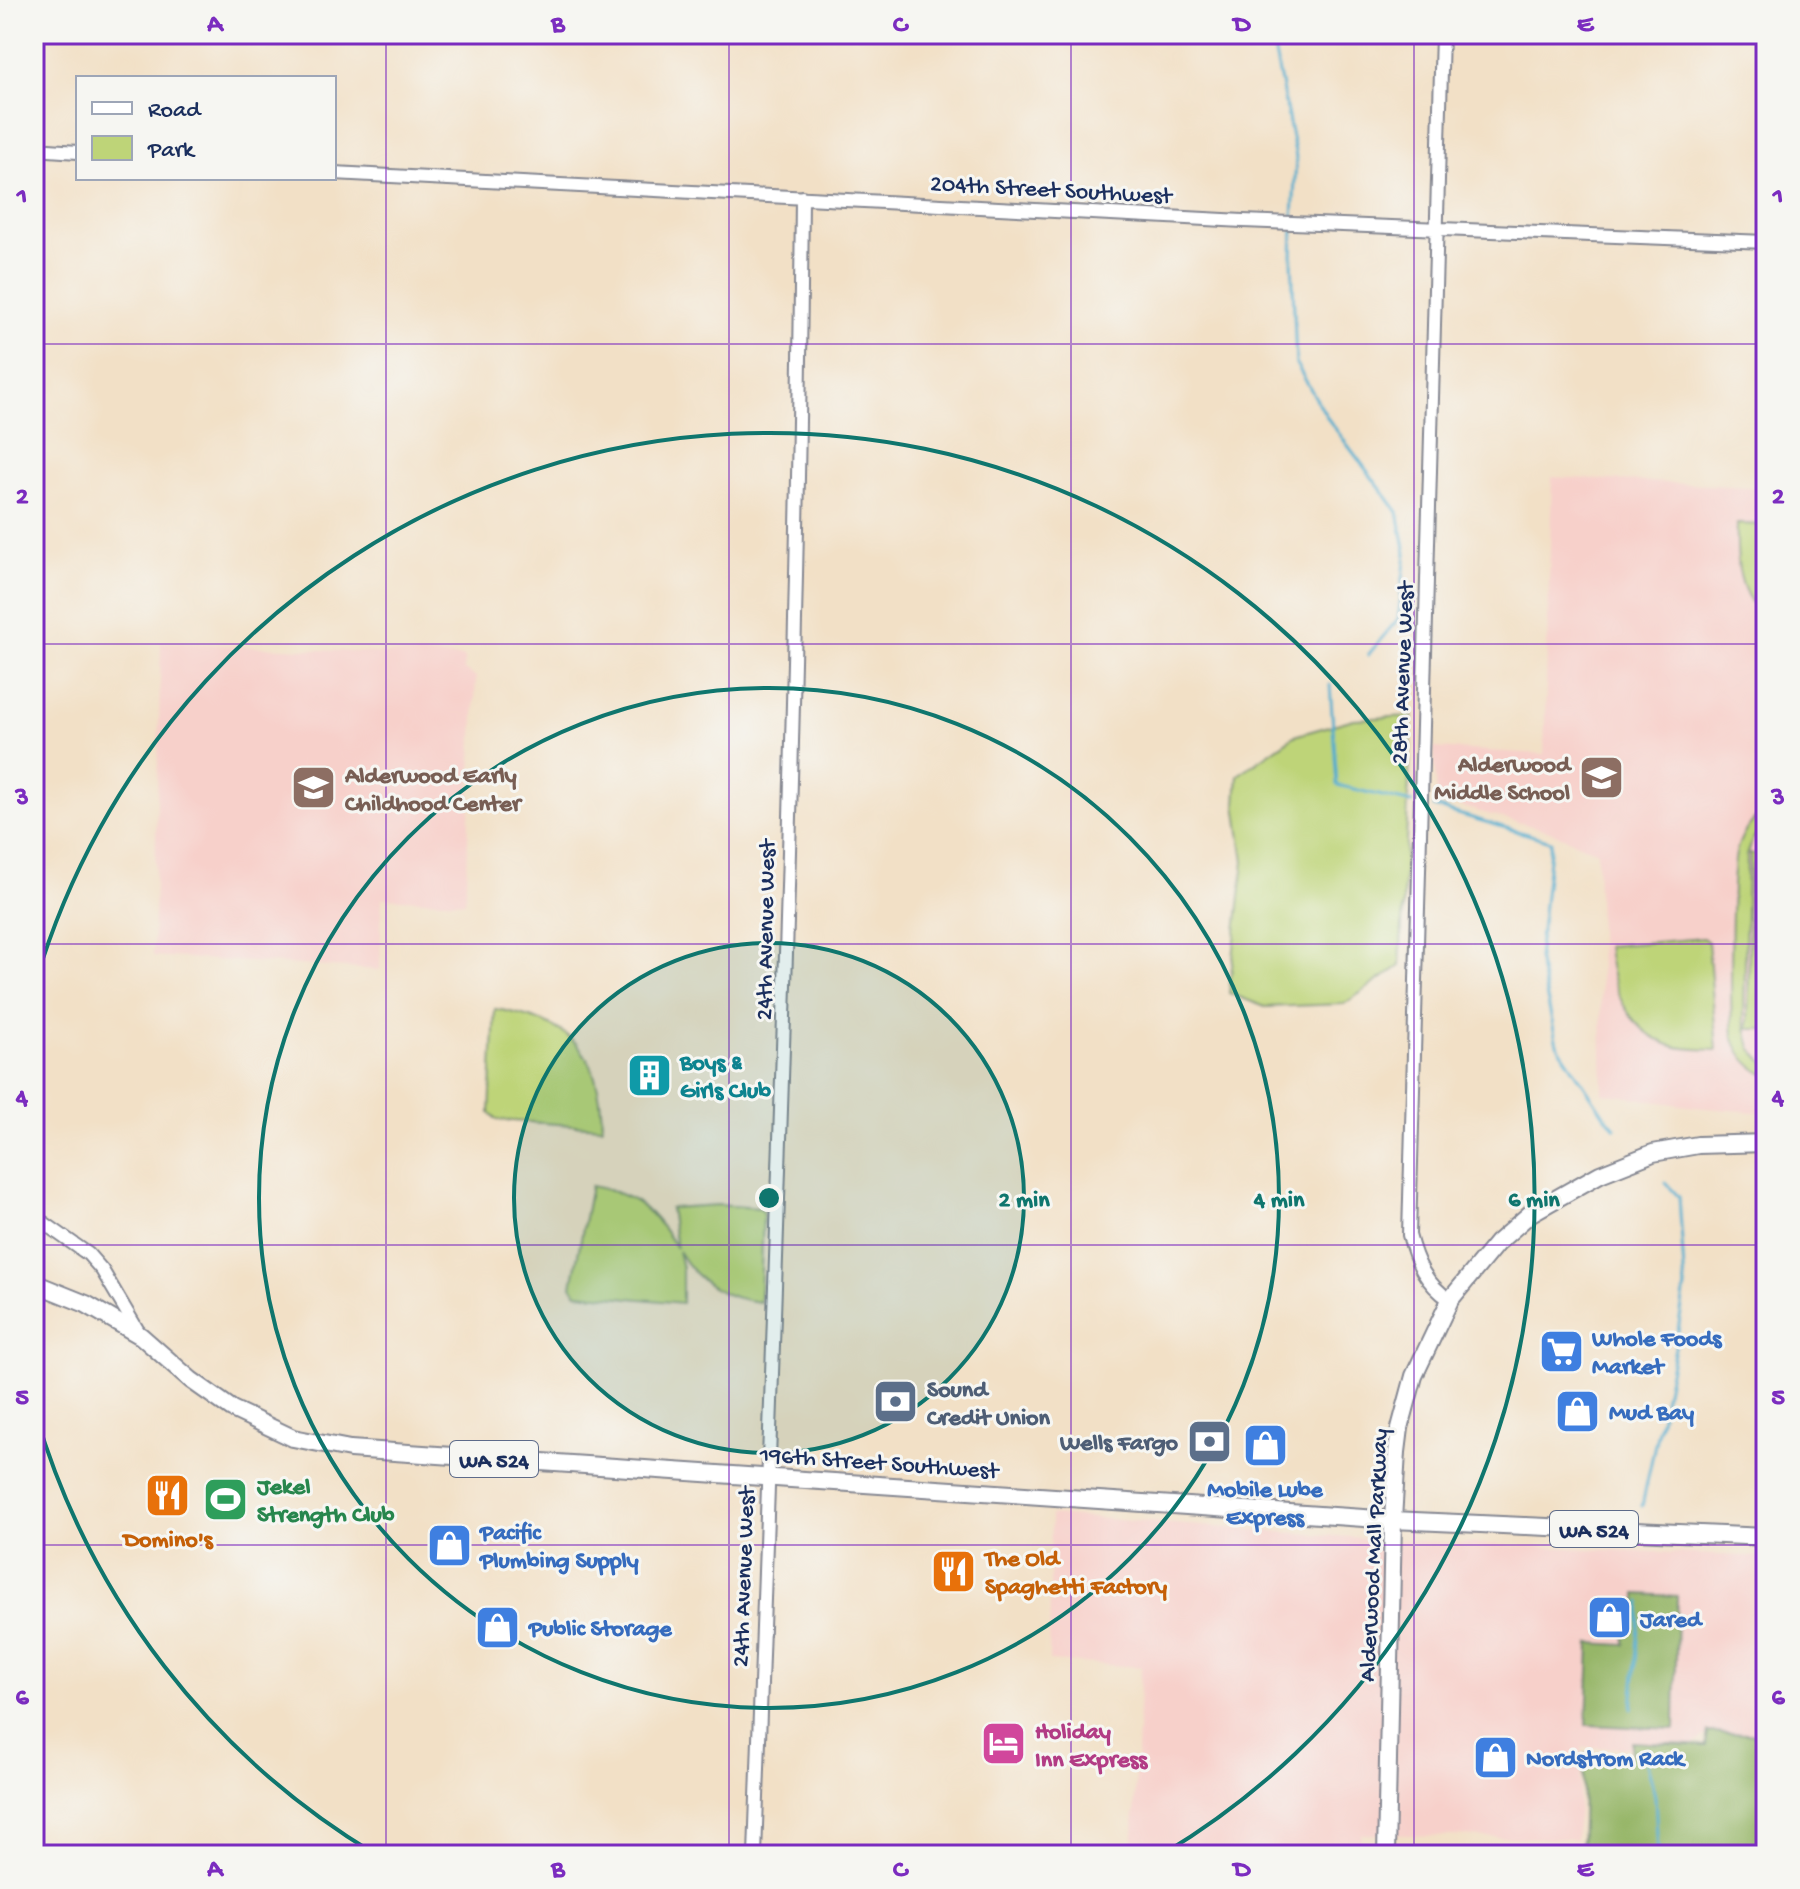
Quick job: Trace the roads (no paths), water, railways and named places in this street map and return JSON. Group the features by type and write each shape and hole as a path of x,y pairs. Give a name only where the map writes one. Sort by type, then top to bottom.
{"main road":[{"name":"Alderwood Mall Parkway","path":"1386,1855 1393,1520 1400,1428 1414,1376 1450,1300 1497,1243 1531,1213 1600,1174 1653,1153 1698,1145 1766,1143"},
{"name":"196th Street Southwest","path":"34,1283 86,1304 141,1336 191,1380 232,1409 293,1438 350,1449 1393,1520 1766,1537"}],"street":[{"name":"28th Avenue West","path":"1442,34 1409,1235 1423,1274 1436,1291 1450,1300"},
{"path":"34,149 76,152"},
{"name":"204th Street Southwest","path":"336,173 1436,230 1766,242"},
{"name":"24th Avenue West","path":"755,1855 794,666 802,197"},
{"path":"34,1216 88,1254 102,1270 141,1336"}],"waterway":[{"path":"1271,34 1296,157 1293,219"},
{"path":"1293,227 1296,364 1328,419 1398,512 1406,553 1398,619 1368,655"},
{"path":"1330,685 1337,785 1412,803"},
{"path":"1434,807 1551,841 1538,958 1557,1044 1616,1128"},
{"path":"1642,1506 1685,1287 1679,1197 1666,1183"},
{"path":"1632,1709 1641,1602"},
{"path":"1647,1763 1655,1796 1658,1855"}],"place":[{"name":"Alderwood Middle School","path":"1601,777"},
{"name":"Alderwood Early Childhood Center","path":"314,788"},
{"name":"Boys & Girls Club","path":"649,1075"},
{"name":"Whole Foods Market","path":"1561,1351"},
{"name":"Sound Credit Union","path":"896,1402"},
{"name":"Mud Bay","path":"1578,1411"},
{"name":"Wells Fargo","path":"1209,1441"},
{"name":"Mobile Lube Express","path":"1265,1446"},
{"name":"Domino's","path":"168,1496"},
{"name":"Jekel Strength Club","path":"226,1499"},
{"name":"Pacific Plumbing Supply","path":"449,1545"},
{"name":"The Old Spaghetti Factory","path":"954,1571"},
{"name":"Jared","path":"1609,1618"},
{"name":"Public Storage","path":"498,1627"},
{"name":"Holiday Inn Express","path":"1004,1744"},
{"name":"Nordstrom Rack","path":"1495,1757"}]}
